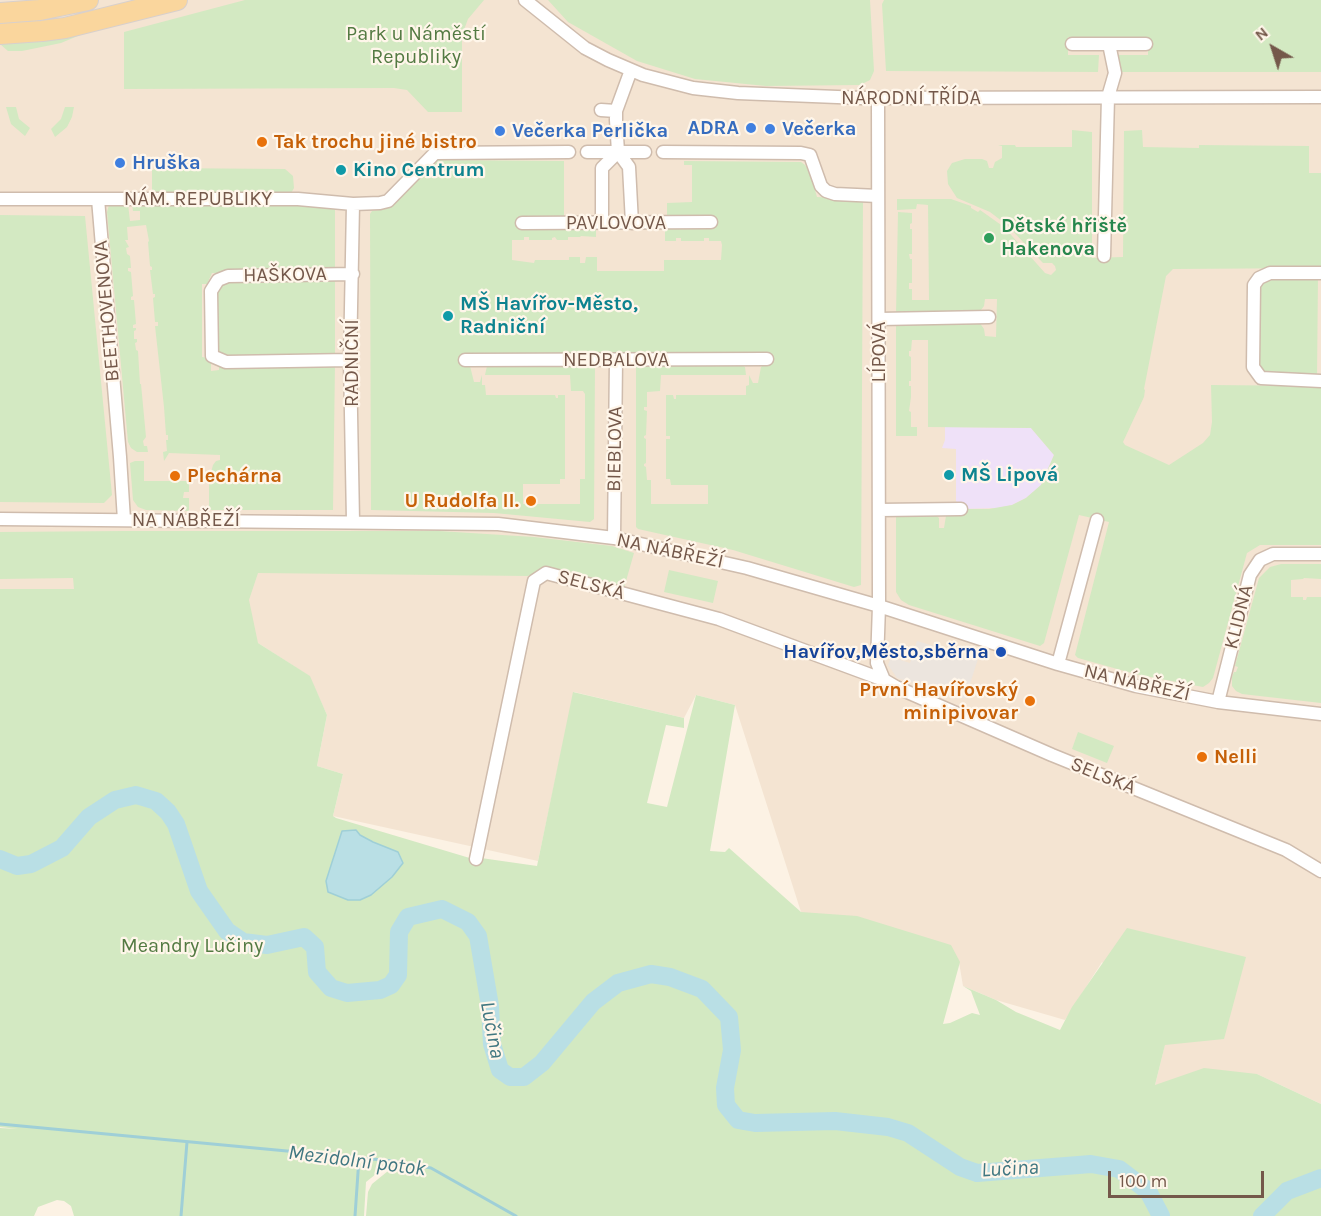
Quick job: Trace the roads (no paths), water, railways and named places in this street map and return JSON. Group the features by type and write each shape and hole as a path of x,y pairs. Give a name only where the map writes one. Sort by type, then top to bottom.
{"main road":[{"path":"0,13 40,10 88,0"},
{"path":"0,33 65,28 177,0"}],"street":[{"name":"NÁRODNÍ TŘÍDA","path":"525,0 585,48 631,70 673,84 727,92 878,98 1321,97"},
{"path":"1072,44 1146,44"},
{"path":"1104,255 1108,97 1115,73 1109,44"},
{"path":"631,70 616,111 618,152 629,167 632,223"},
{"name":"LÍPOVÁ","path":"878,98 879,606"},
{"path":"601,111 616,111"},
{"name":"NÁM. REPUBLIKY","path":"98,199 298,200 353,204 380,203 388,201 435,153 569,152"},
{"path":"587,152 645,152"},
{"path":"602,223 602,168 618,152"},
{"path":"663,152 801,153 810,155 822,186 826,190 835,194 878,196"},
{"path":"0,199 98,199"},
{"name":"BEETHOVENOVA","path":"98,199 124,520"},
{"name":"RADNIČNÍ","path":"353,204 350,360 353,522"},
{"name":"PAVLOVOVA","path":"522,223 711,222"},
{"path":"1321,273 1270,273 1259,278 1254,285 1253,367 1261,378 1321,381"},
{"name":"HAŠKOVA","path":"350,360 226,362 212,356 210,291 218,280 228,276 353,274"},
{"path":"879,320 989,317"},
{"name":"NEDBALOVA","path":"465,360 767,359"},
{"name":"BIEBLOVA","path":"614,538 616,360"},
{"path":"879,510 961,509"},
{"name":"NA NÁBŘEŽÍ","path":"0,519 498,524 614,538 747,568 879,606 1058,664 1136,686 1218,702 1321,714"},
{"path":"1058,664 1097,520"},
{"name":"KLIDNÁ","path":"1218,702 1250,575 1260,560 1273,554 1321,554"},
{"name":"SELSKÁ","path":"476,859 534,581 546,573 719,619 884,680 1052,755 1286,850 1321,871"},
{"path":"879,606 877,663 884,680"}],"water":[{"path":"356,830 373,842 398,852 403,863 392,877 371,895 360,900 348,900 328,892 326,881 342,831"}],"waterway":[{"name":"Lučina","path":"0,859 17,866 31,864 62,848 89,817 115,800 136,795 156,801 168,812 176,824 199,891 227,931 243,942 267,945 304,937 315,947 317,972 331,988 347,993 380,990 391,985 398,975 399,932 408,917 442,909 468,922 478,936 490,1006 492,1044 500,1070 510,1077 524,1077 542,1063 593,1002 618,983 651,974 670,977 702,989 729,1017 732,1050 725,1088 726,1105 738,1120 755,1123 835,1121 888,1127 908,1133 960,1167 977,1173 1091,1164 1119,1169 1148,1191 1161,1216"},
{"name":"Mezidolní potok","path":"0,1124 393,1161 431,1168 516,1216"},
{"name":"Mezidolní potok","path":"181,1216 187,1142"},
{"path":"355,1216 359,1158"},
{"name":"Lučina","path":"1262,1216 1287,1191 1321,1178"}],"place":[{"name":"ADRA","path":"751,128"},
{"name":"Večerka","path":"770,129"},
{"name":"Večerka Perlička","path":"500,131"},
{"name":"Tak trochu jiné bistro","path":"262,142"},
{"name":"Hruška","path":"120,163"},
{"name":"Kino Centrum","path":"341,170"},
{"name":"Dětské hřiště Hakenova","path":"989,238"},
{"name":"MŠ Havířov-Město, Radniční","path":"448,316"},
{"name":"MŠ Lipová","path":"949,475"},
{"name":"Plechárna","path":"175,476"},
{"name":"U Rudolfa II.","path":"531,501"},
{"name":"Havířov,Město,sběrna","path":"1001,652"},
{"name":"První Havířovský minipivovar","path":"1030,701"},
{"name":"Nelli","path":"1202,757"}],"park label":[{"name":"Park u Náměstí Republiky","path":"416,46"},
{"name":"Meandry Lučiny","path":"192,946"}]}
